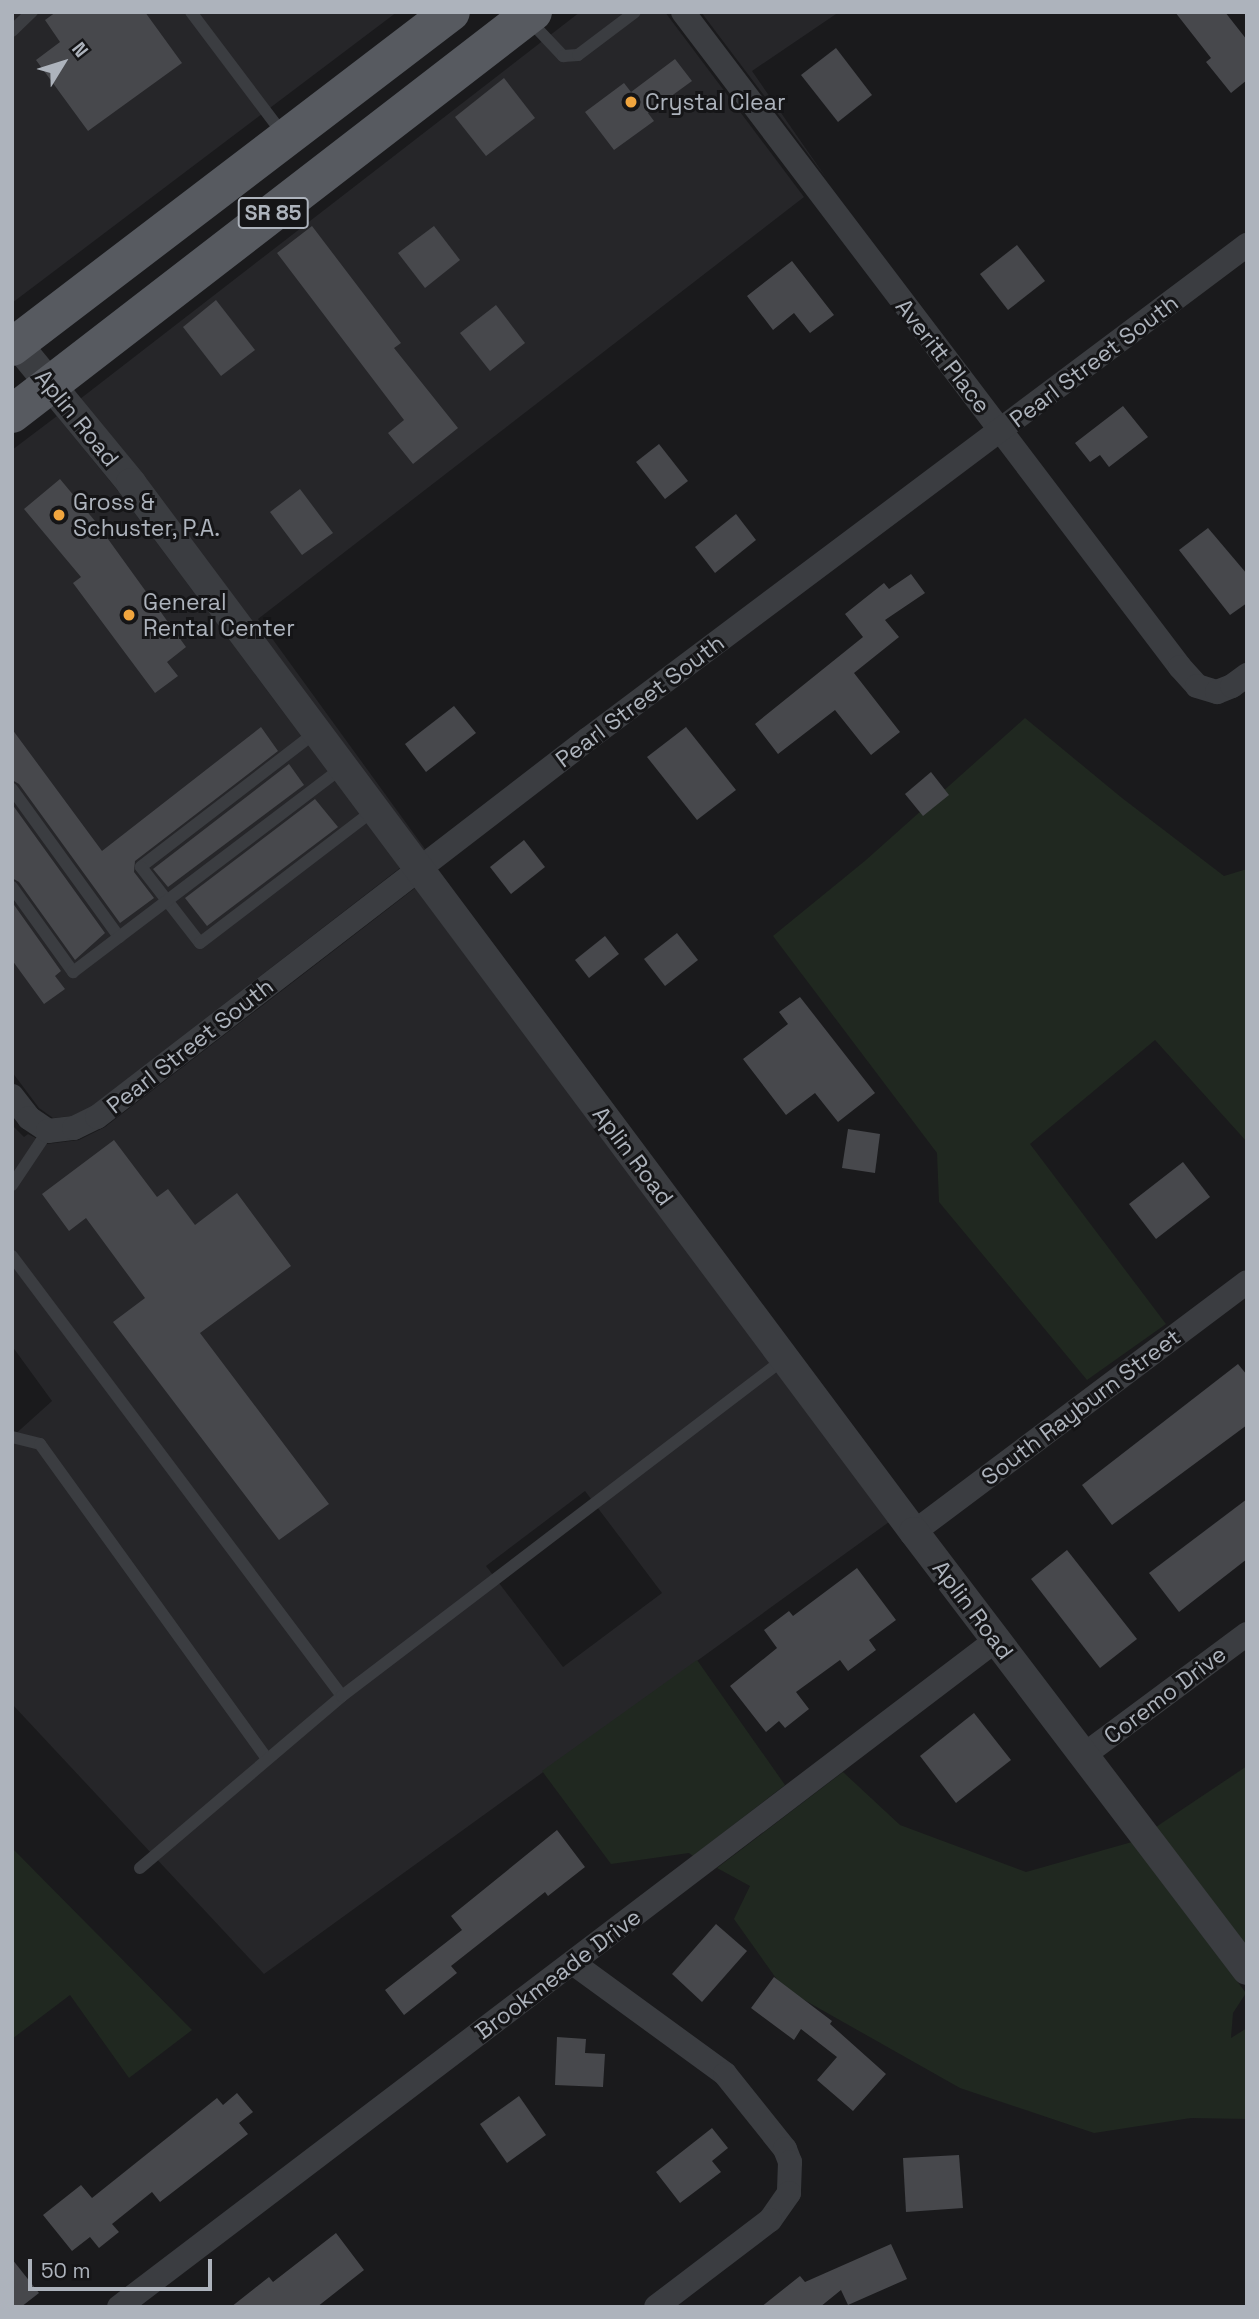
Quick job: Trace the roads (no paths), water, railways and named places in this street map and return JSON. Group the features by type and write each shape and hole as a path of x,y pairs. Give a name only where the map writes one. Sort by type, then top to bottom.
{"main road":[{"name":"SR 85","path":"14,343 450,12"},
{"name":"SR 85","path":"12,414 530,15"}],"street":[{"name":"Averitt Place","path":"683,12 1197,686 1217,692 1232,687 1247,675"},
{"name":"Pearl Street South","path":"38,1125 74,1128 97,1117 419,869 1247,245"},
{"name":"Aplin Road","path":"14,343 131,483 914,1532 1247,1970"},
{"path":"12,1096 38,1125"},
{"name":"South Rayburn Street","path":"914,1532 1247,1282"},
{"name":"Coremo Drive","path":"1084,1755 1247,1634"},
{"name":"Brookmeade Drive","path":"119,2307 996,1640"},
{"path":"573,1963 725,2074 785,2149 790,2162 789,2193 770,2220 656,2307"}],"lane":[{"path":"12,31 32,12"},
{"path":"191,12 285,137"},
{"path":"530,15 563,56 578,55 635,12"},
{"path":"316,732 141,867 200,943 374,810"},
{"path":"12,887 73,972 343,767"},
{"path":"12,789 119,937"},
{"path":"12,1185 38,1125"},
{"path":"12,1256 342,1696"},
{"path":"140,1868 342,1696 785,1359"},
{"path":"12,1437 40,1444 267,1759"}],"place":[{"name":"Crystal Clear","path":"631,102"},
{"name":"Gross & Schuster, P.A.","path":"59,515"},
{"name":"General Rental Center","path":"129,615"}]}
